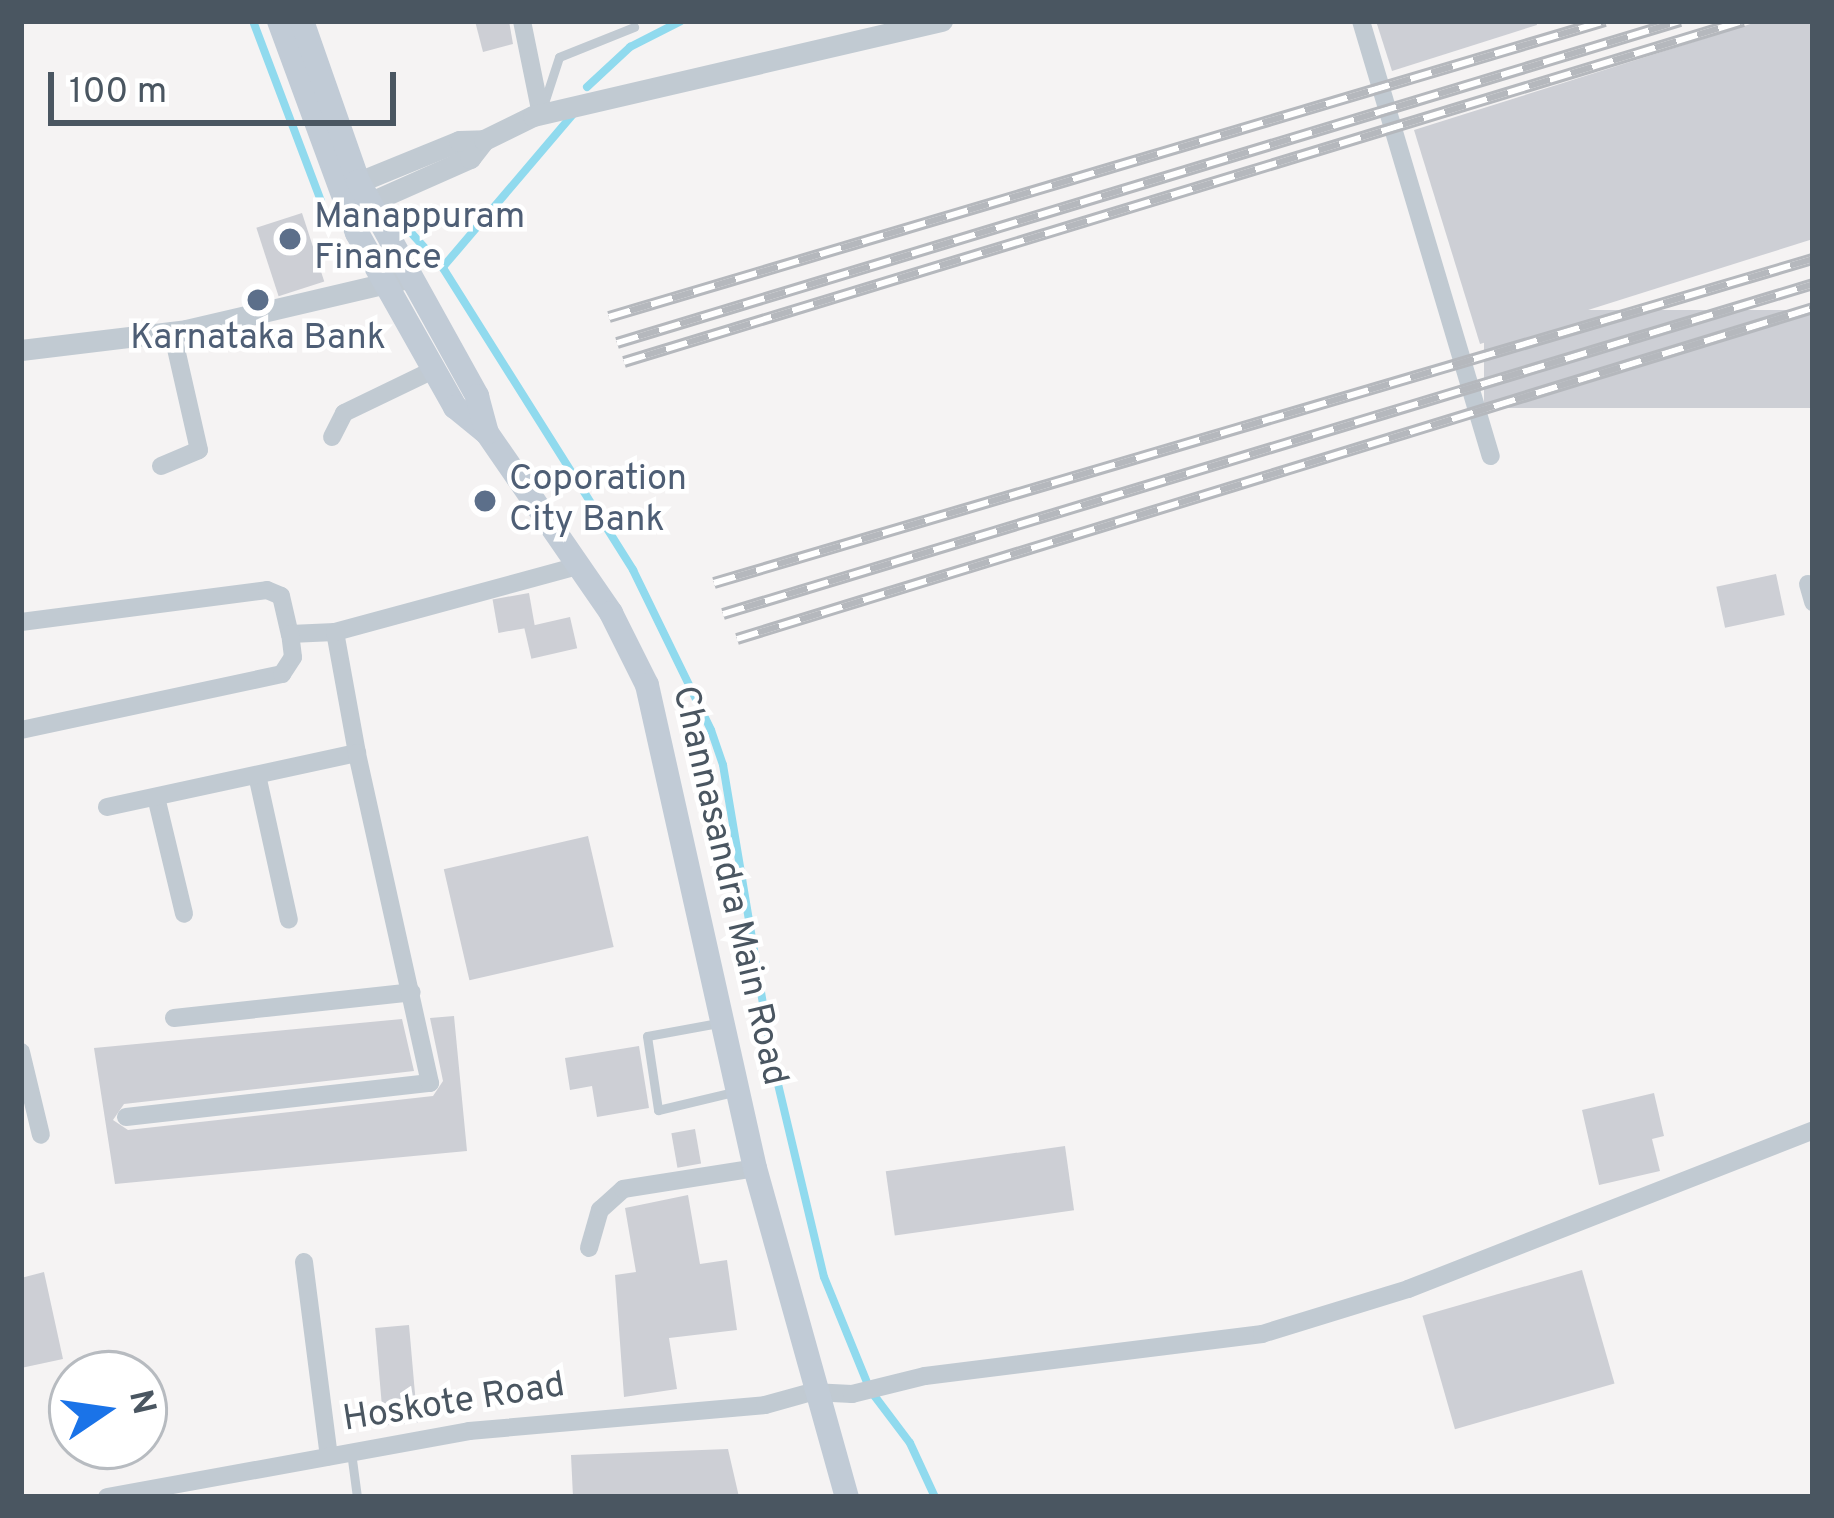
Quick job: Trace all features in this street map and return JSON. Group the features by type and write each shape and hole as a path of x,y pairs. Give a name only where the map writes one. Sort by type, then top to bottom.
{"main road":[{"name":"Channasandra Main Road","path":"279,21 353,197 398,281 454,406 488,433 578,566 647,685 755,1168 812,1392 848,1497"},
{"name":"Channasandra Main Road","path":"302,21 353,197"},
{"path":"398,281 477,396 488,433"}],"street":[{"path":"522,21 542,114"},
{"path":"353,197 459,141 484,140 542,114 942,21"},
{"path":"1360,21 1490,456"},
{"path":"21,350 172,331 398,281"},
{"path":"161,466 199,450 172,331"},
{"path":"332,437 344,413 435,369"},
{"path":"290,634 334,632 578,566"},
{"path":"21,622 267,590 281,596 292,657 282,674 21,730"},
{"path":"126,1118 430,1083 334,632"},
{"path":"106,807 357,753"},
{"path":"257,775 289,920"},
{"path":"156,797 184,914"},
{"path":"174,1018 412,992"},
{"path":"21,1052 40,1135"},
{"name":"Hoskote Road","path":"107,1497 469,1430 765,1405 812,1392 852,1394 900,1381 1318,1320 1813,1130"},
{"path":"589,1248 600,1210 623,1189 755,1168"},
{"path":"304,1262 329,1456"}],"lane":[{"path":"542,114 560,56 634,27"},
{"path":"723,1022 647,1036 658,1110 739,1091"},
{"path":"351,1452 357,1497"}],"building":[{"path":"475,21 509,21 513,44 483,52"},
{"path":"1376,21 1536,21 1537,25 1392,71"},
{"path":"1760,21 1813,21 1813,239 1480,344 1414,130"},
{"path":"302,213 324,281 279,296 256,228"},
{"path":"1484,310 1813,310 1813,408 1484,408"},
{"path":"1776,574 1785,615 1725,628 1716,587"},
{"path":"529,593 535,626 498,633 493,599"},
{"path":"570,617 577,648 531,659 524,628"},
{"path":"588,836 614,947 469,980 444,869"},
{"path":"454,1016 467,1151 115,1184 94,1048 402,1019 414,1071 124,1104 113,1120 128,1130 433,1096 443,1081 430,1018"},
{"path":"639,1046 649,1108 597,1117 592,1086 570,1090 565,1058"},
{"path":"1654,1093 1664,1136 1652,1139 1660,1171 1599,1185 1582,1110"},
{"path":"695,1129 701,1163 677,1168 671,1133"},
{"path":"1065,1146 1074,1210 895,1236 886,1171"},
{"path":"688,1195 700,1264 727,1260 737,1330 669,1338 677,1389 624,1397 615,1275 636,1272 625,1208"},
{"path":"1582,1270 1615,1383 1455,1429 1422,1316"},
{"path":"44,1272 61,1350 48,1350 48,1362 21,1368 21,1278"},
{"path":"409,1325 418,1423 384,1426 375,1328"},
{"path":"728,1449 739,1497 573,1497 571,1455"}],"waterway":[{"path":"253,21 321,201"},
{"path":"587,87 630,47 681,21"},
{"path":"443,267 574,113"},
{"path":"405,226 443,268 633,570 711,730 723,765 772,1059 824,1277 870,1390 910,1443 935,1497"}],"railway":[{"path":"609,317 1605,21"},
{"path":"617,343 1680,21"},
{"path":"624,362 1743,21"},
{"path":"714,583 1813,259"},
{"path":"723,614 1813,284"},
{"path":"737,639 1813,308"}],"place":[{"name":"Manappuram Finance","path":"290,239"},
{"name":"Karnataka Bank","path":"258,300"},
{"name":"Coporation City Bank","path":"485,501"}]}
